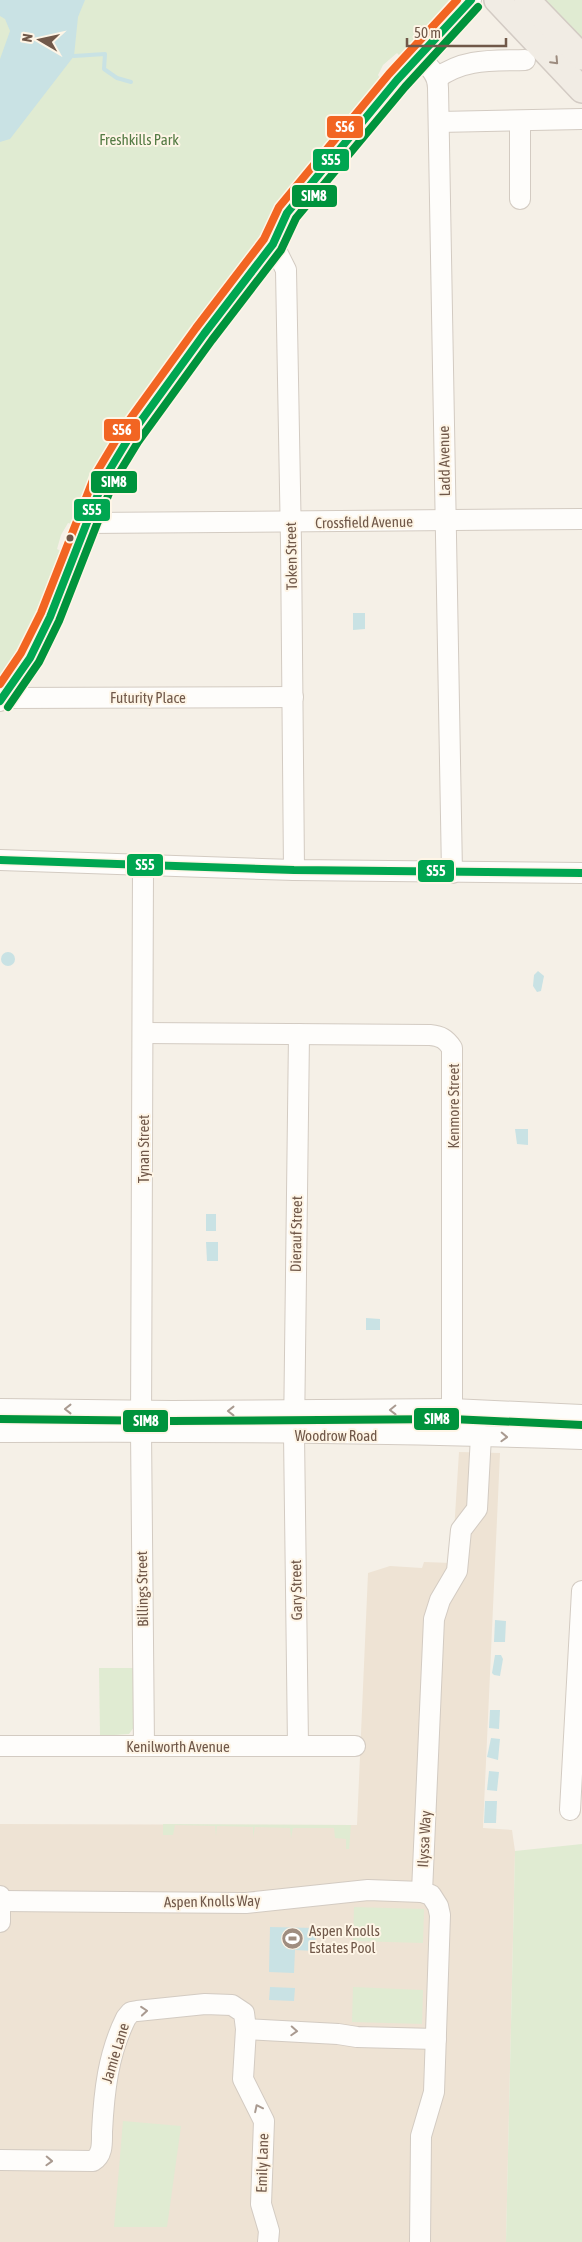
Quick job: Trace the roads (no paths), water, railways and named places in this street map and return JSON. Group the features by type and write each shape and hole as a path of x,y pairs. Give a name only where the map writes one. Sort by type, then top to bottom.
{"main road":[{"path":"497,0 582,90"},
{"path":"527,0 582,57"}],"street":[{"path":"1,700 30,658 50,617 104,479 130,436 273,244 287,213 418,56 471,0"},
{"path":"418,56 437,78 452,68 470,63 525,60"},
{"name":"Ladd Avenue","path":"437,78 452,873"},
{"path":"439,122 520,122 582,119"},
{"path":"520,122 520,200"},
{"name":"Token Street","path":"273,244 286,270 291,522 294,870"},
{"name":"Crossfield Avenue","path":"87,523 582,519"},
{"name":"Futurity Place","path":"1,700 293,697"},
{"path":"0,860 294,870 582,873"},
{"name":"Tynan Street","path":"141,1431 143,866"},
{"name":"Kenmore Street","path":"143,1034 430,1034 448,1040 452,1048 452,1409"},
{"name":"Dierauf Street","path":"294,1434 299,1034"},
{"name":"Woodrow Road","path":"0,1409 452,1409 582,1415"},
{"path":"452,1409 480,1436"},
{"name":"Woodrow Road","path":"0,1432 141,1431 582,1439"},
{"name":"Billings Street","path":"141,1431 144,1746"},
{"name":"Gary Street","path":"294,1434 298,1746"},
{"name":"Ilyssa Way","path":"422,1892 434,1619 440,1600 457,1571 461,1530 476,1509 480,1436"},
{"path":"570,1810 582,1591"},
{"name":"Kenilworth Avenue","path":"0,1746 356,1746"},
{"name":"Aspen Knolls Way","path":"0,1922 1,1898 246,1903 368,1890 422,1892"},
{"path":"420,2242 421,2136 423,2124 432,2101 440,1915 435,1900 431,1895 422,1892"},
{"name":"Jamie Lane","path":"0,2160 93,2161 97,2158 102,2147 104,2087 108,2070 126,2018 131,2012 198,2004 232,2005"},
{"name":"Emily Lane","path":"232,2005 244,2013 246,2029 243,2079 264,2121 261,2204 269,2231 268,2242"},
{"path":"246,2029 338,2034 357,2037 436,2039"}],"water":[{"path":"0,0 85,0 78,17 74,56 10,139 0,142 0,59 10,31 5,19 0,16"},
{"path":"353,613 365,613 365,629 353,630"},
{"path":"5,952 11,952 15,959 11,966 5,966 1,962 1,956"},
{"path":"538,971 544,976 541,991 537,992 533,986 534,975"},
{"path":"515,1129 528,1129 528,1145 517,1144"},
{"path":"206,1214 216,1214 216,1231 206,1231"},
{"path":"206,1242 218,1242 218,1261 207,1261"},
{"path":"366,1318 380,1319 380,1330 366,1330"},
{"path":"495,1620 506,1621 505,1642 494,1642"},
{"path":"495,1655 501,1655 503,1659 500,1676 492,1673"},
{"path":"490,1710 500,1710 499,1729 489,1728"},
{"path":"491,1738 500,1739 498,1760 487,1757"},
{"path":"489,1771 499,1772 497,1791 487,1790"},
{"path":"485,1801 497,1801 496,1823 484,1823"},
{"name":"Aspen Knolls Estates Pool","path":"270,1927 316,1928 315,1951 295,1950 294,1973 269,1972"},
{"path":"270,1987 295,1988 294,2001 269,2000"}],"waterway":[{"path":"74,56 105,54 104,69 117,78 131,82"}],"place":[{"name":"Aspen Knolls Estates Pool","path":"293,1939"}],"park label":[{"name":"Freshkills Park","path":"139,139"}]}
